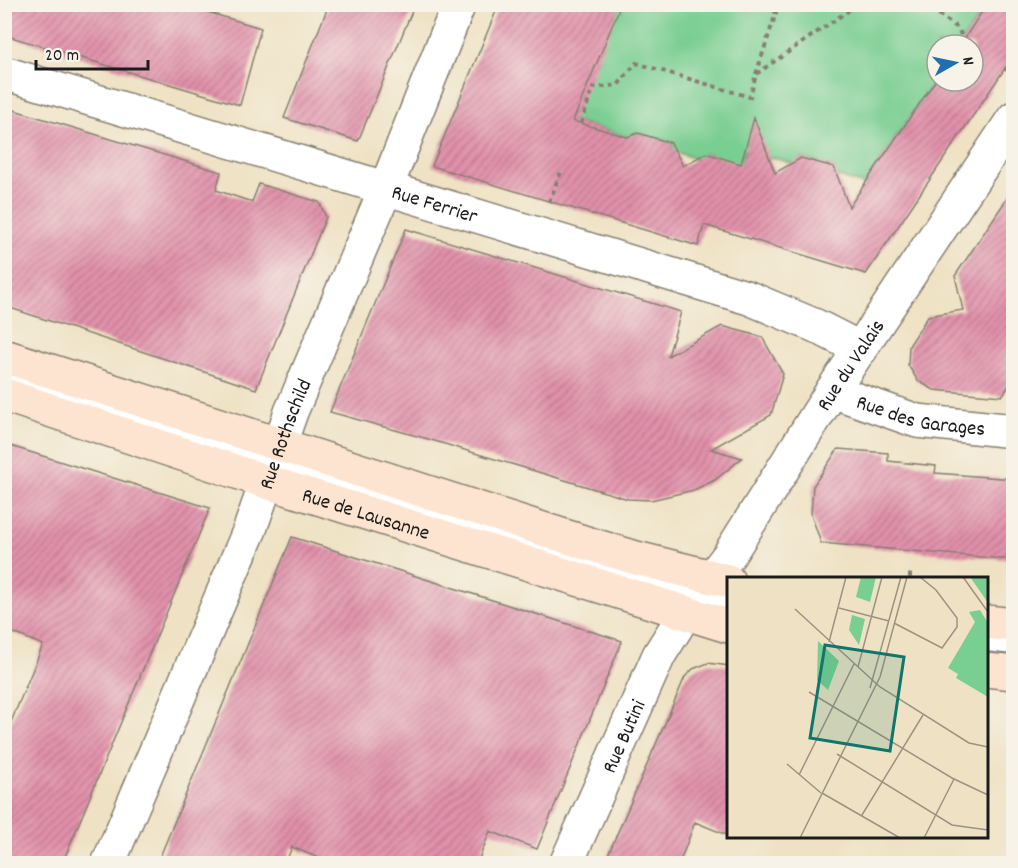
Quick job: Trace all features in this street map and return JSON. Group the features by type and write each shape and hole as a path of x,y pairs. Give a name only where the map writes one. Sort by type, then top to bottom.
{"main road":[{"path":"4,356 274,462 583,542 711,593"},
{"name":"Rue de Lausanne","path":"4,395 274,462 711,593 727,622"},
{"path":"988,622 1014,625"},
{"path":"988,670 1014,673"}],"street":[{"name":"Rue Rothschild","path":"108,864 250,529 291,412 386,188 459,4"},
{"name":"Rue Ferrier","path":"4,73 749,298 816,326 861,349"},
{"name":"Rue du Valais","path":"711,593 729,555 832,391 1014,118"},
{"name":"Rue des Garages","path":"832,391 917,421 1014,430"},
{"name":"Rue Butini","path":"566,864 659,655 711,593"}],"lane":[{"path":"4,374 274,462"},
{"path":"988,643 1014,646"}],"path":[{"path":"580,123 593,88 618,85 636,63 750,97 776,13 770,4"},
{"path":"756,74 851,9 851,4"},
{"path":"924,4 958,28 960,33"},
{"path":"935,4 936,11"},
{"path":"1004,68 1011,72"},
{"path":"547,206 562,169"},
{"path":"909,577 910,573"}],"green space":[{"path":"621,5 987,5 967,33 925,33 927,93 864,185 836,176 834,167 801,158 794,164 767,156 765,148 754,143 748,150 745,150 739,171 721,162 718,157 706,153 699,160 673,151 671,143 638,133 632,135 631,138 546,113"}],"building":[{"path":"4,4 180,4 261,28 240,105 4,35"},
{"path":"329,4 415,4 358,141 284,118"},
{"path":"499,4 621,4 573,121 627,137 638,133 671,143 683,166 706,153 741,164 754,118 775,173 801,158 834,167 849,207 927,93 985,93 985,33 968,33 987,4 1014,4 1014,55 866,274 704,225 698,246 432,166"},
{"path":"4,107 221,172 216,190 252,202 259,184 319,202 326,217 256,389 4,306"},
{"path":"1014,188 1014,379 1002,396 934,390 918,381 908,365 909,346 928,316 963,310 955,276"},
{"path":"406,229 681,312 668,356 722,326 762,337 783,374 771,415 711,449 742,458 715,480 694,490 651,500 628,499 330,412"},
{"path":"4,444 210,508 62,864 4,864 4,719 11,722 43,645 4,629"},
{"path":"838,449 888,453 888,461 936,466 935,473 1014,479 1014,560 821,543 811,514 813,486"},
{"path":"292,537 622,641 537,849 490,831 477,864 333,864 292,847 285,864 157,864"},
{"path":"708,663 727,666 727,835 695,822 679,864 604,864 685,677 693,669"}]}
